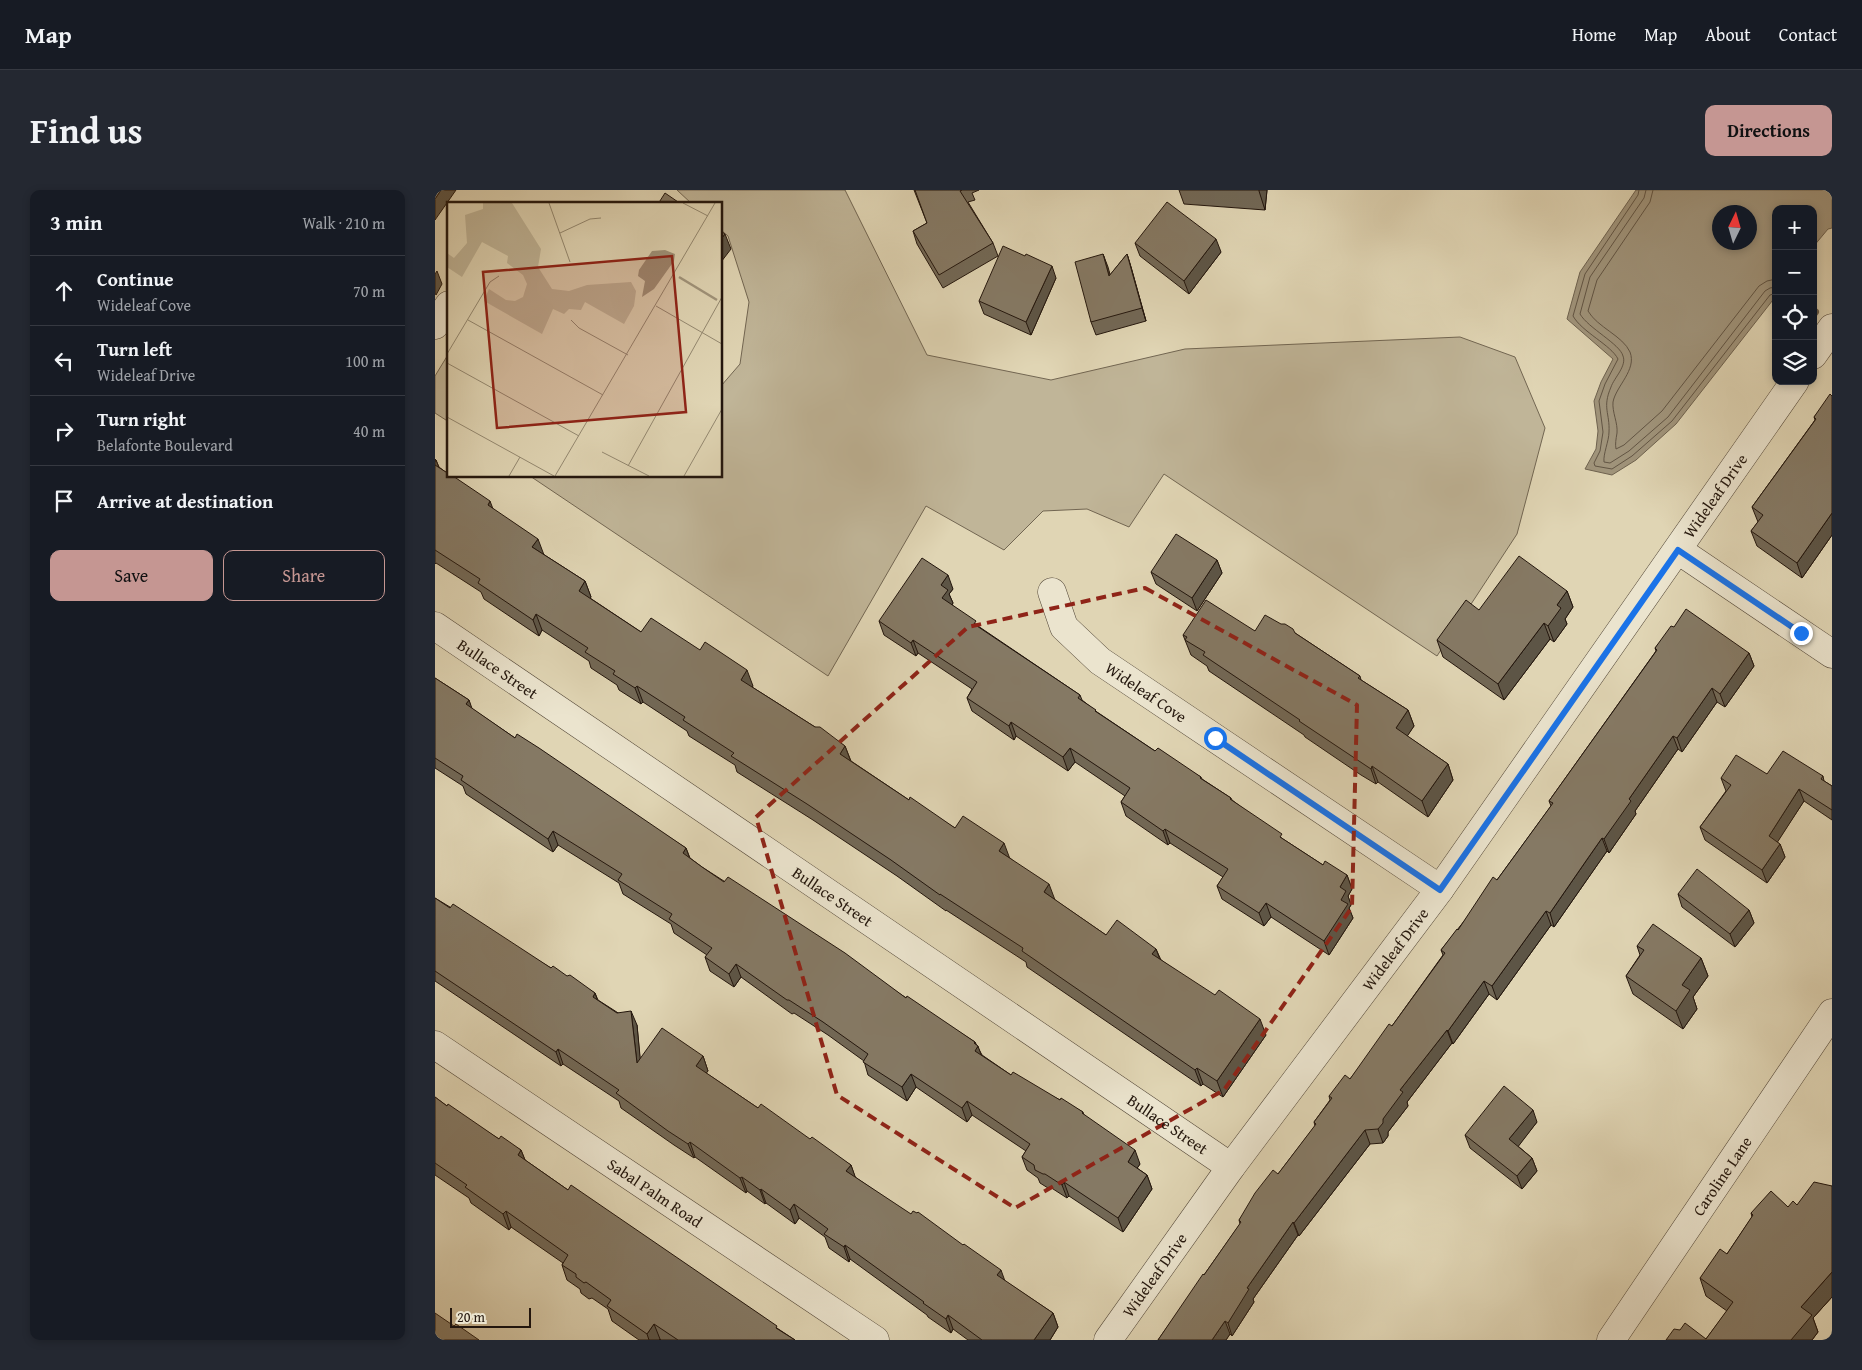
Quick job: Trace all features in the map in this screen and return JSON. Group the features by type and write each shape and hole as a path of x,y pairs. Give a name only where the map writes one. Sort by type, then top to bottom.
{"street":[{"path":"435,324 447,308"},
{"path":"1817,349 1832,328"},
{"name":"Wideleaf Drive","path":"1108,1340 1231,1167 1440,890 1792,385"},
{"path":"1678,550 1832,654"},
{"name":"Wideleaf Cove","path":"1052,592 1064,627 1100,661 1440,890"},
{"name":"Bullace Street","path":"435,626 1231,1167"},
{"name":"Caroline Lane","path":"1611,1340 1832,1014"},
{"name":"Sabal Palm Road","path":"435,1045 875,1340"}],"highlighted area":[{"path":"1145,588 1357,705 1352,907 1224,1090 1015,1208 837,1095 756,817 968,627"}],"shaded area":[{"path":"677,190 845,190 927,355 1051,380 1185,349 1460,337 1515,357 1545,428 1517,534 1437,656 1164,474 1129,527 1087,509 1043,511 1004,550 926,506 828,676 533,478 723,478 723,384 740,364 749,302 728,236 723,232 723,202 690,202"},
{"path":"447,356 447,421 435,413 435,376"}],"water":[{"path":"1636,190 1832,190 1832,228 1828,229 1817,242 1817,205 1772,205 1772,301 1676,424 1636,460 1612,475 1585,469 1596,449 1598,431 1594,401 1613,359 1567,319 1580,272"}],"building":[{"path":"435,190 441,190 435,199"},
{"path":"915,190 962,190 960,191 993,243 939,275 913,231 927,223"},
{"path":"665,193 678,202 659,202"},
{"path":"1167,202 1216,239 1184,281 1135,243"},
{"path":"1003,246 1052,266 1026,322 979,301"},
{"path":"1103,254 1109,276 1127,254 1142,308 1091,322 1075,262"},
{"path":"1830,394 1832,396 1832,513 1797,563 1751,531 1763,515 1752,507 1816,419 1814,417"},
{"path":"435,465 447,473 447,478 456,478 490,501 488,505 538,539 532,547 585,581 579,591 641,632 651,618 700,650 705,642 747,670 741,680 815,727 820,727 845,746 840,754 909,800 910,797 955,828 963,816 1004,843 999,851 1049,884 1044,892 1106,935 1117,920 1156,949 1152,954 1215,995 1219,990 1260,1019 1217,1081 1197,1068 1195,1070 1022,951 1023,948 940,895 807,804 731,756 734,753 683,720 685,717 637,686 635,688 613,674 615,671 585,652 588,648 536,614 533,620 478,583 480,579 435,550"},
{"path":"1176,534 1217,560 1192,598 1151,572"},
{"path":"1519,556 1567,591 1557,605 1561,608 1548,626 1544,623 1498,684 1437,640 1466,600 1479,610"},
{"path":"922,558 948,575 941,585 948,590 942,598 976,621 974,624 1080,695 1078,698 1095,711 1155,751 1158,748 1201,777 1282,834 1280,837 1323,865 1325,861 1347,875 1340,887 1346,891 1341,900 1348,904 1324,941 1266,903 1259,913 1217,886 1228,869 1165,829 1163,831 1121,802 1130,788 1070,748 1063,757 1011,722 1009,726 967,698 977,682 913,640 911,643 879,621"},
{"path":"1206,600 1255,631 1265,615 1281,624 1285,624 1293,629 1295,633 1360,676 1358,678 1408,710 1396,728 1448,764 1422,801 1372,766 1371,769 1299,721 1203,655 1205,652 1185,640 1187,637 1183,635"},
{"path":"1686,609 1749,653 1720,694 1712,688 1677,738 1673,736 1629,799 1631,801 1604,839 1602,838 1550,913 1546,911 1492,986 1484,981 1448,1031 1400,1090 1403,1092 1383,1119 1383,1123 1378,1129 1365,1130 1293,1222 1247,1288 1249,1289 1228,1323 1225,1321 1212,1340 1158,1340 1241,1222 1239,1220 1255,1193 1273,1170 1278,1174 1316,1124 1314,1122 1332,1098 1329,1096 1345,1075 1350,1079 1389,1024 1392,1026 1445,953 1441,950 1458,930 1493,877 1497,880 1553,803 1549,801 1657,650 1655,648 1671,626 1674,627"},
{"path":"435,678 469,700 466,704 515,738 517,734 539,748 686,848 683,853 724,882 728,877 845,953 906,998 907,996 975,1042 978,1046 975,1051 1011,1075 1013,1072 1060,1100 1061,1098 1135,1150 1128,1162 1147,1175 1118,1218 1064,1182 1062,1185 1035,1170 1034,1165 1022,1157 1030,1144 967,1101 962,1108 911,1074 902,1087 863,1062 868,1054 736,964 729,974 705,957 712,948 669,919 672,914 618,880 622,874 553,831 548,839 461,780 463,776 435,758"},
{"path":"1783,751 1823,776 1821,779 1832,786 1832,810 1799,789 1769,836 1780,844 1762,870 1700,827 1731,785 1721,778 1736,755 1767,774"},
{"path":"1697,869 1749,910 1730,934 1678,894"},
{"path":"435,898 450,908 453,904 551,968 553,966 567,976 570,975 595,993 593,997 617,1013 631,1011 637,1063 662,1028 703,1056 696,1066 758,1108 761,1104 810,1139 812,1137 851,1165 846,1171 911,1214 913,1211 918,1212 1001,1270 997,1275 1053,1313 1034,1340 982,1340 948,1315 946,1319 845,1245 844,1247 824,1234 828,1229 794,1204 790,1210 761,1189 742,1177 740,1178 690,1142 688,1144 668,1131 616,1093 619,1090 558,1049 556,1052 435,971"},
{"path":"1653,924 1701,958 1682,985 1690,990 1676,1011 1626,976 1644,950 1637,946"},
{"path":"1504,1086 1533,1110 1509,1139 1532,1158 1517,1176 1465,1135"},
{"path":"435,1097 499,1139 501,1136 521,1150 518,1155 568,1190 571,1185 795,1340 678,1340 654,1324 647,1334 607,1306 611,1300 586,1282 584,1283 576,1277 576,1274 562,1265 568,1255 506,1211 503,1214 465,1187 467,1185 435,1163"},
{"path":"1814,1182 1832,1186 1832,1272 1801,1307 1812,1315 1791,1340 1666,1340 1674,1329 1680,1330 1685,1323 1706,1339 1733,1302 1700,1278 1720,1249 1727,1254 1753,1215 1751,1213 1771,1191 1788,1207 1793,1201 1797,1205"},
{"path":"435,1313 454,1326 456,1324 479,1340 435,1340"}],"route":[{"path":"1215,738 1440,890 1678,550 1801,633"}]}
